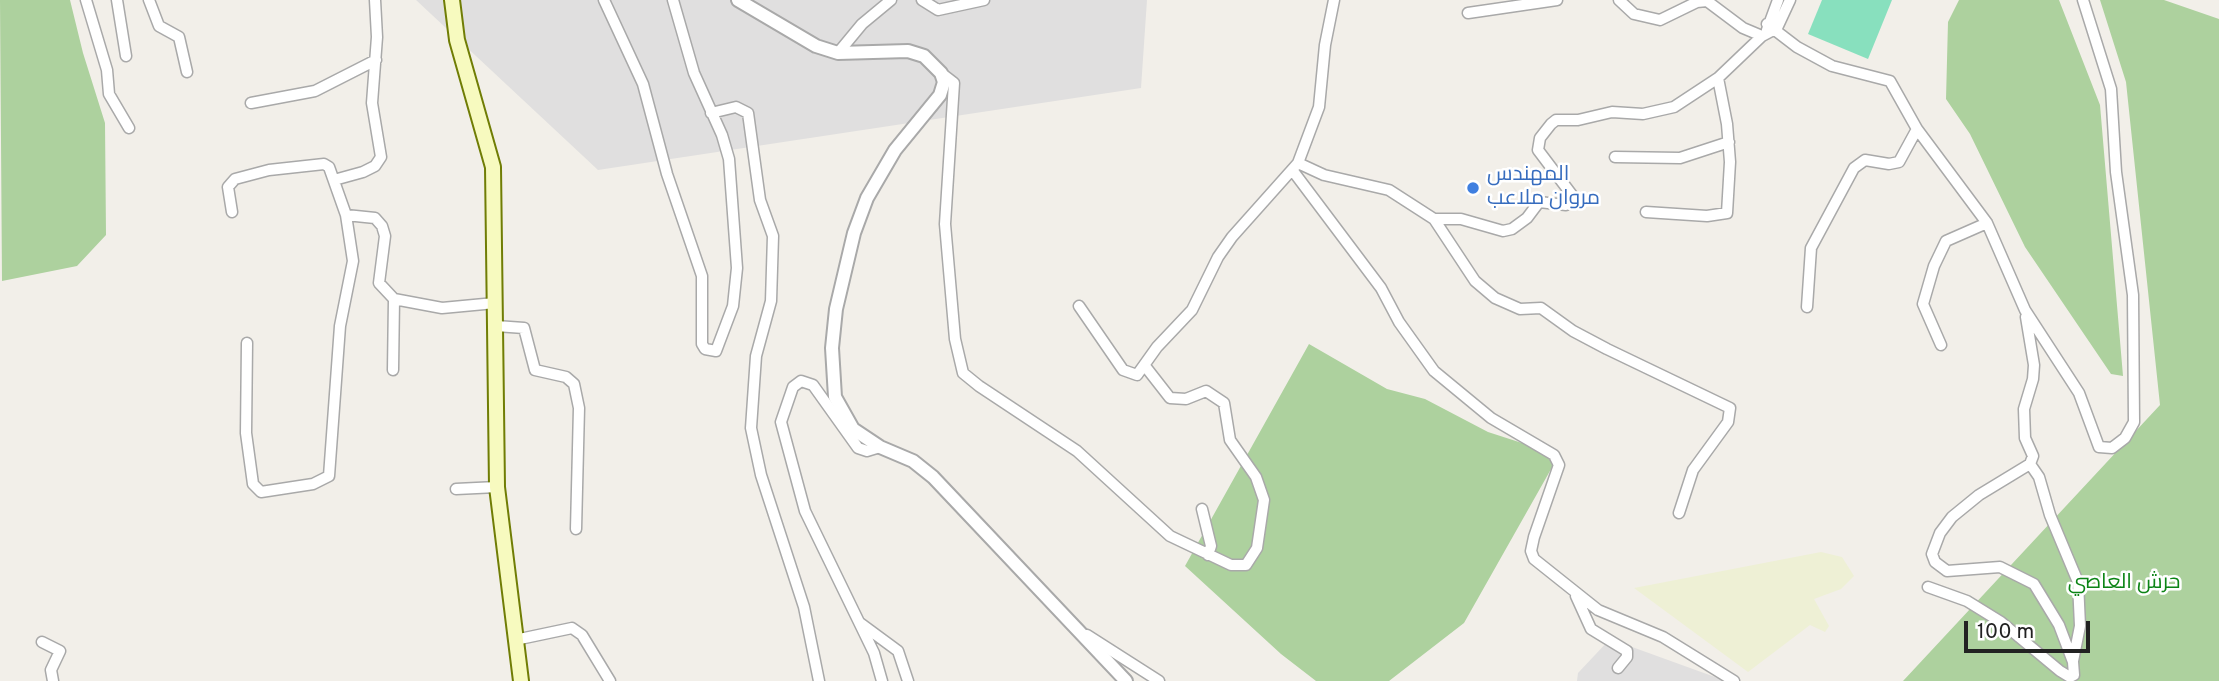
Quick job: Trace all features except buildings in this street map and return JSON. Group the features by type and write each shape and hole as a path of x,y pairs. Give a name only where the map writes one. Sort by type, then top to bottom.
{"main road":[{"path":"452,0 457,40 493,166 497,487 521,681"}],"street":[{"path":"86,0 107,70 108,94 129,128"},
{"path":"117,0 126,56"},
{"path":"149,0 159,26 179,37 187,72"},
{"path":"334,180 363,173 379,162 372,103 376,60 375,0"},
{"path":"604,0 643,84 659,148 702,276 702,344 705,349 716,351 733,306 737,268 729,159 695,73 673,0"},
{"path":"738,0 789,32 838,53 908,51 924,56 954,83 944,225 954,339 963,373 1077,451 1170,536 1236,566 1247,565 1258,548 1264,509 1262,489 1230,440 1224,403 1218,396 1206,391 1186,399 1170,398 1145,366"},
{"path":"838,53 862,24 891,0"},
{"path":"922,0 938,10 984,0"},
{"path":"1079,306 1123,370 1137,375 1157,347 1192,310 1218,257 1232,237 1296,167 1319,107 1325,45 1334,0"},
{"path":"1468,13 1558,0"},
{"path":"1619,0 1634,13 1660,20 1697,1 1707,1 1743,28 1768,31 1832,66 1890,80 1917,129 1987,223 2025,310 2079,393 2099,447 2115,447 2125,438 2134,422 2133,295 2116,172 2111,89 2083,0"},
{"path":"1768,31 1778,0"},
{"path":"1434,219 1461,219 1503,231 1519,225 1539,202 1570,204 1572,195 1538,150 1540,138 1550,124 1556,120 1578,120 1612,112 1643,114 1674,107 1718,78 1768,31 1790,0"},
{"path":"251,103 315,91 376,60"},
{"path":"942,73 944,82 940,95 895,150 867,198 853,233 836,309 831,376 835,397 853,429 880,447 913,461 933,477 1126,681"},
{"path":"1646,212 1721,216 1727,213 1728,142 1718,78"},
{"path":"711,113 736,107 748,113 760,200 773,236 771,302 756,356 751,428 761,475 804,607 819,681"},
{"path":"1807,307 1811,248 1854,168 1865,160 1889,164 1899,162 1917,129"},
{"path":"1615,157 1680,158 1728,142"},
{"path":"232,212 228,187 235,179 318,163 329,167 346,215 354,261 340,326 329,476 313,484 261,492 253,484 246,433 247,343"},
{"path":"1296,167 1389,190 1434,219 1475,281 1495,298 1520,309 1541,308 1573,331 1730,408 1728,422 1693,470 1679,513"},
{"path":"1296,167 1381,288 1399,322 1434,371 1491,418 1554,455 1559,465 1531,551 1534,559 1598,610 1663,637 1734,681"},
{"path":"346,215 380,222 385,236 379,283 394,299 442,308 495,303"},
{"path":"1941,345 1923,304 1934,266 1947,241 1987,223"},
{"path":"393,370 394,299"},
{"path":"2025,310 2034,365 2024,410 2025,438 2033,456 2031,464 1979,495 1952,517 1940,533 1932,554 1935,562 1947,571 2000,567 2034,584 2059,625 2073,662"},
{"path":"496,326 524,328 535,370 566,377 574,384 579,408 576,529"},
{"path":"880,447 867,451 858,448 813,385 801,381 793,387 781,422 805,511 874,653 882,681"},
{"path":"1928,587 1967,601 2001,622 2070,677 2074,675 2073,662 2080,626 2078,582 2050,515 2039,477 2031,464"},
{"path":"456,489 497,487"},
{"path":"1202,509 1211,546 1208,555"},
{"path":"1576,595 1591,629 1627,651 1627,657 1618,668"},
{"path":"859,622 898,651 904,660 908,681"},
{"path":"515,640 572,628 582,635 610,681"},
{"path":"1077,629 1159,681"},
{"path":"42,642 60,651 51,670 53,681"}],"shaded area":[{"path":"416,0 1147,0 1141,88 598,170"},
{"path":"1610,639 1726,681 1577,681 1578,673"}],"green space":[{"path":"0,0 70,0 105,123 106,235 77,266 2,281"},
{"path":"1822,0 1892,0 1868,59 1808,34"},
{"path":"1959,0 2059,0 2100,105 2123,376 2111,374 2025,247 1970,134 1946,99 1948,22"},
{"name":"حرش العاصي","path":"2100,0 2164,0 2219,19 2219,681 1903,681 2160,405 2126,82"},
{"path":"1309,344 1387,389 1425,399 1488,432 1559,455 1464,623 1389,681 1316,681 1281,654 1185,566"},
{"path":"1821,552 1842,557 1854,576 1841,589 1814,599 1829,626 1825,632 1810,625 1748,672 1634,588"}],"place":[{"name":"المهندس مروان ملاعب","path":"1473,188"}]}
